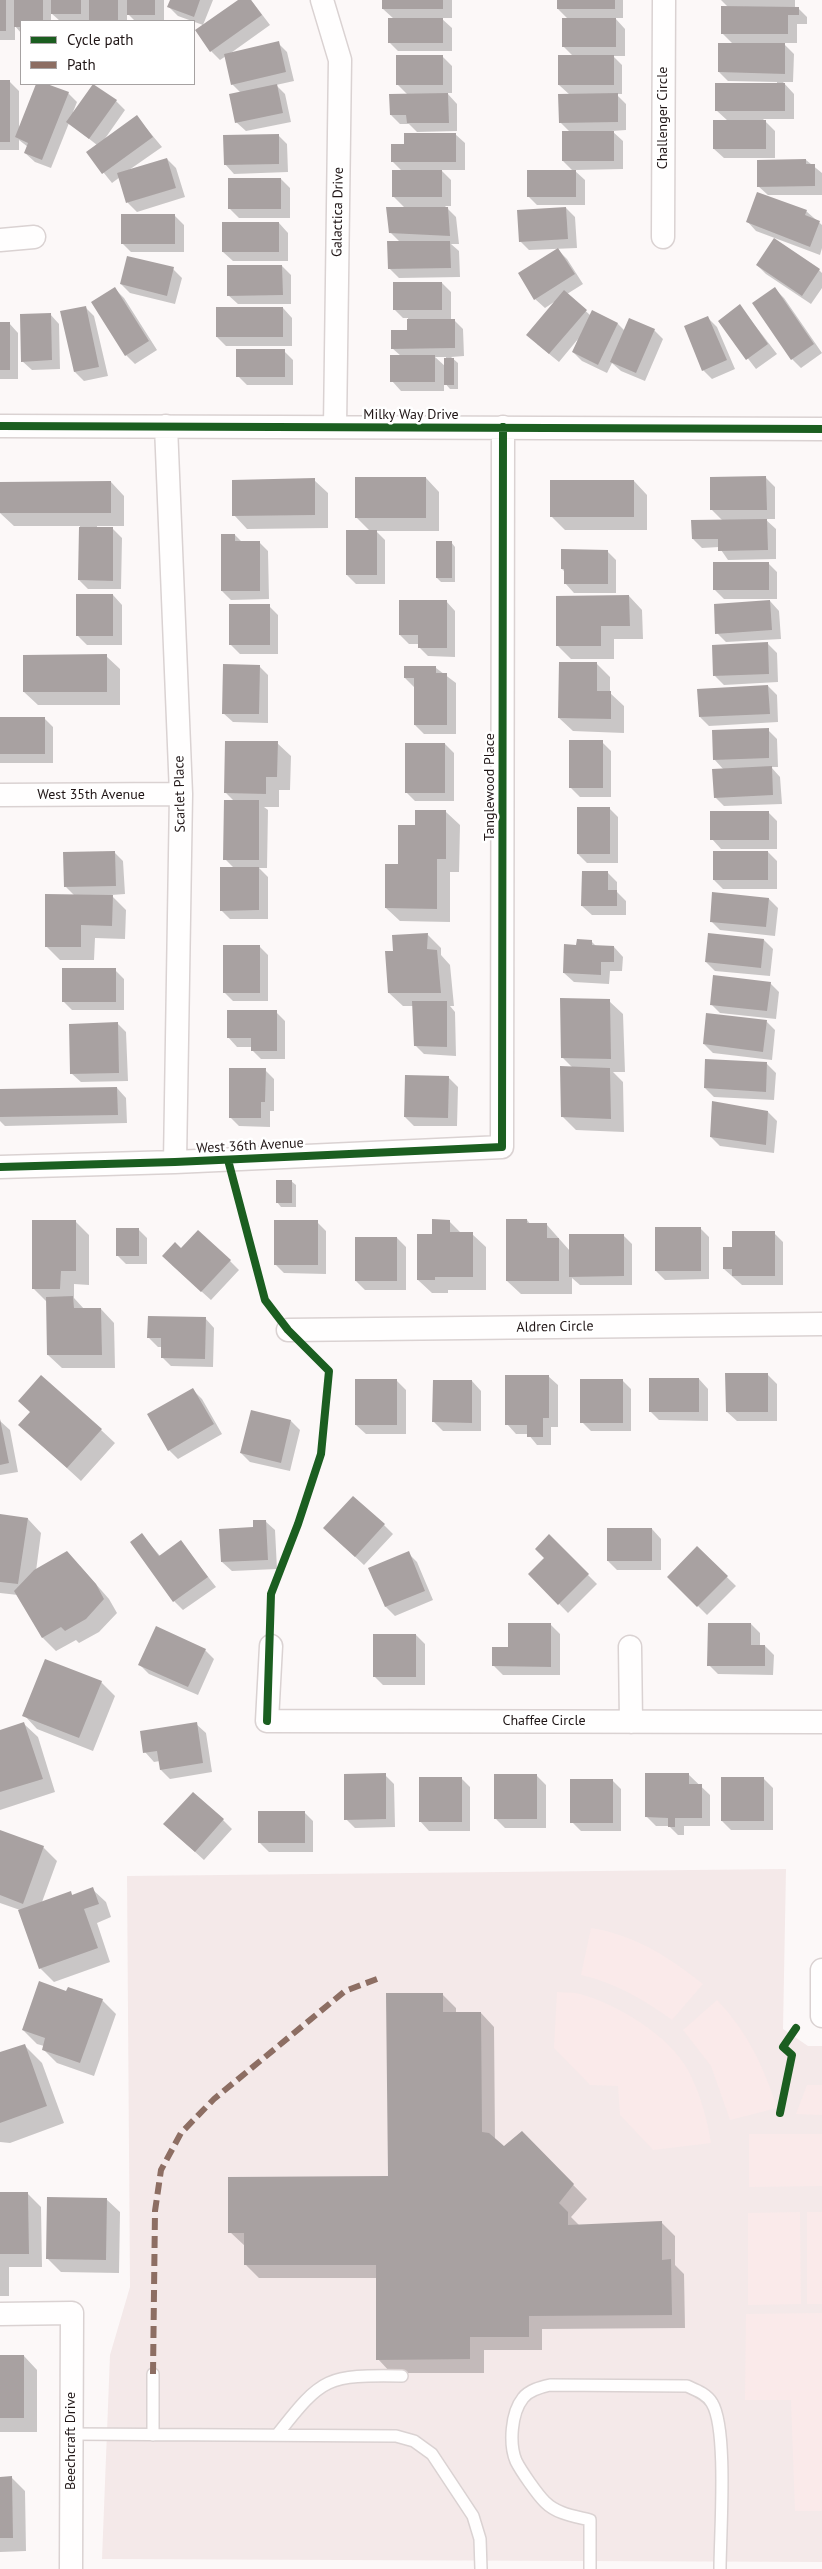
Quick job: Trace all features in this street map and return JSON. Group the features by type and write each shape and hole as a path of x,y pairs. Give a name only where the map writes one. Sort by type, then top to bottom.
{"street":[{"name":"Galactica Drive","path":"322,0 340,60 336,427"},
{"name":"Challenger Circle","path":"663,237 664,0"},
{"path":"0,240 34,238"},
{"name":"Milky Way Drive","path":"0,426 822,429"},
{"name":"Scarlet Place","path":"166,426 181,794 175,1162"},
{"name":"Tanglewood Place","path":"502,1147 503,427"},
{"name":"West 35th Avenue","path":"0,795 181,794"},
{"name":"West 36th Avenue","path":"0,1167 175,1162 502,1147"},
{"name":"Aldren Circle","path":"288,1330 822,1324"},
{"name":"Chaffee Circle","path":"271,1646 267,1721 822,1722"},
{"path":"630,1648 631,1722"},
{"path":"821,2016 822,1970"},
{"name":"Beechcraft Drive","path":"0,2314 72,2313 71,2569"}],"lane":[{"path":"153,2374 153,2435"},
{"path":"277,2435 302,2403 318,2388 332,2380 352,2375 402,2376"},
{"path":"590,2569 590,2520 559,2512 544,2502 516,2462 512,2446 516,2411 523,2397 538,2388 550,2385 687,2386 702,2393 712,2403 719,2421 722,2448 720,2569"},
{"path":"71,2434 396,2436 414,2441 432,2454 473,2516 480,2538 481,2569"}],"shaded area":[{"path":"786,1869 783,2029 808,2046 822,2046 822,2562 102,2559 110,2355 130,2287 127,1876"},
{"path":"591,1928 622,1936 651,1948 703,1984 672,2020 618,1987 581,1975"},
{"path":"557,1992 580,1994 610,2005 641,2023 669,2045 680,2057 696,2088 711,2143 653,2150 620,2115 618,2086 590,2085 554,2048"},
{"path":"717,2000 746,2037 760,2064 777,2108 730,2120 711,2066 683,2030"},
{"path":"807,2085 822,2085 822,2115 796,2114"},
{"path":"749,2134 822,2134 822,2186 749,2187"},
{"path":"800,2212 801,2304 748,2305 748,2213"},
{"path":"807,2212 822,2212 822,2304 807,2304"},
{"path":"822,2313 822,2511 795,2511 791,2400 745,2400 746,2314"}],"building":[{"path":"0,0 6,0 6,31 0,31"},
{"path":"14,0 43,0 43,20 20,20 20,27 14,27"},
{"path":"51,0 81,0 81,14 51,14"},
{"path":"89,0 118,0 118,20 89,20"},
{"path":"127,0 155,0 155,15 127,15"},
{"path":"170,0 200,0 194,17 167,7"},
{"path":"238,0 251,0 262,15 210,52 195,30"},
{"path":"382,0 443,0 443,9 382,9"},
{"path":"557,0 615,0 615,9 557,9"},
{"path":"721,6 799,7 799,15 788,15 788,34 721,34"},
{"path":"388,18 443,18 443,43 388,43"},
{"path":"562,18 616,18 616,47 562,47"},
{"path":"279,41 286,72 231,85 224,54"},
{"path":"718,43 785,43 785,74 718,72"},
{"path":"396,55 443,55 443,85 396,85"},
{"path":"558,55 614,55 614,85 558,85"},
{"path":"0,80 10,80 10,142 0,142"},
{"path":"715,83 785,83 785,111 715,111"},
{"path":"277,84 283,113 235,123 229,94"},
{"path":"36,85 50,85 69,92 42,160 24,153 28,143 15,137"},
{"path":"92,85 117,100 89,139 66,122"},
{"path":"448,93 449,123 407,123 406,115 390,115 389,94"},
{"path":"618,93 618,122 559,123 558,94"},
{"path":"137,115 153,137 102,174 86,152"},
{"path":"713,120 766,120 766,149 713,149"},
{"path":"562,131 614,131 614,161 562,161"},
{"path":"404,133 456,133 456,162 391,162 391,144 404,144"},
{"path":"279,134 279,164 224,165 223,135"},
{"path":"167,158 176,188 126,203 117,173"},
{"path":"806,159 806,164 815,164 815,186 757,187 757,160"},
{"path":"392,170 442,170 442,197 392,197"},
{"path":"527,170 576,170 576,197 527,197"},
{"path":"228,178 281,178 281,209 228,209"},
{"path":"757,192 807,210 805,215 820,221 810,247 746,222"},
{"path":"386,207 448,207 450,236 389,233"},
{"path":"566,207 568,239 519,242 517,210"},
{"path":"121,214 175,214 175,244 121,244"},
{"path":"222,222 279,222 279,252 222,252"},
{"path":"774,238 820,269 802,296 756,265"},
{"path":"387,241 450,241 451,268 388,269"},
{"path":"558,248 575,274 534,300 518,273"},
{"path":"127,256 174,267 167,296 120,284"},
{"path":"227,265 282,265 283,295 227,296"},
{"path":"393,282 442,282 442,310 393,310"},
{"path":"115,287 149,341 125,356 91,302"},
{"path":"775,287 814,344 791,360 752,303"},
{"path":"564,290 587,310 549,354 526,335"},
{"path":"740,304 768,344 746,360 718,321"},
{"path":"86,306 99,367 74,372 60,311"},
{"path":"216,307 283,307 283,337 216,337"},
{"path":"592,310 618,323 598,365 572,352"},
{"path":"51,313 52,360 21,362 20,314"},
{"path":"708,316 727,360 702,371 684,326"},
{"path":"629,318 655,329 636,373 610,362"},
{"path":"407,319 455,319 455,348 391,349 391,330 407,330"},
{"path":"0,322 10,322 10,370 0,370"},
{"path":"236,349 285,349 285,377 236,377"},
{"path":"390,355 435,355 435,382 390,382"},
{"path":"444,358 454,358 454,385 444,385"},
{"path":"766,476 767,510 710,510 710,477"},
{"path":"355,477 426,477 426,518 355,518"},
{"path":"315,478 315,515 232,516 232,480"},
{"path":"550,480 634,480 634,517 550,517"},
{"path":"111,481 111,513 0,513 0,482"},
{"path":"767,519 768,550 718,551 718,539 692,539 691,520"},
{"path":"79,527 113,527 113,581 78,580"},
{"path":"346,530 377,530 377,575 346,575"},
{"path":"221,534 235,534 235,541 260,541 260,591 221,591"},
{"path":"436,541 452,541 452,578 436,578"},
{"path":"561,549 608,550 608,584 564,584 564,569 561,569"},
{"path":"713,562 769,562 769,590 713,590"},
{"path":"76,594 113,594 113,636 76,636"},
{"path":"629,595 630,626 601,626 601,646 556,646 556,596"},
{"path":"399,600 447,600 447,648 418,648 418,635 399,635"},
{"path":"770,600 772,630 715,634 714,604"},
{"path":"229,604 270,604 270,645 229,645"},
{"path":"768,642 769,674 713,676 712,645"},
{"path":"107,654 107,692 23,692 23,655"},
{"path":"559,662 597,662 597,691 611,691 611,719 558,718"},
{"path":"223,664 260,665 259,714 222,714"},
{"path":"404,666 436,666 436,673 447,673 447,725 414,725 414,678 404,678"},
{"path":"768,685 770,714 699,717 697,689"},
{"path":"0,717 45,717 45,754 0,754"},
{"path":"769,728 769,758 713,760 712,730"},
{"path":"569,740 603,740 603,788 569,788"},
{"path":"225,741 278,741 277,777 266,777 266,794 224,793"},
{"path":"405,743 445,743 445,793 405,793"},
{"path":"772,766 773,795 714,798 712,769"},
{"path":"224,800 259,800 259,860 223,860"},
{"path":"577,807 610,807 610,854 577,854"},
{"path":"415,810 446,810 446,859 437,859 437,909 385,908 385,864 398,864 398,825 415,825"},
{"path":"710,811 769,811 769,840 710,840"},
{"path":"115,851 116,886 64,887 63,852"},
{"path":"713,851 768,851 768,880 713,880"},
{"path":"220,867 259,867 259,910 220,911"},
{"path":"582,871 608,871 608,890 617,890 617,906 581,906"},
{"path":"712,892 769,898 766,927 710,922"},
{"path":"45,894 113,895 112,926 81,925 81,947 45,947"},
{"path":"428,933 427,949 437,950 441,993 388,993 385,951 393,951 392,935"},
{"path":"708,933 764,939 761,968 705,962"},
{"path":"577,939 592,940 592,945 614,946 614,962 601,962 601,975 563,973 564,944 576,945"},
{"path":"223,945 260,945 260,993 223,993"},
{"path":"62,968 116,968 116,1002 62,1002"},
{"path":"713,975 771,982 767,1011 710,1005"},
{"path":"560,998 610,999 611,1059 561,1058"},
{"path":"412,1001 447,1001 447,1047 414,1046"},
{"path":"227,1010 277,1010 277,1051 251,1051 251,1038 227,1038"},
{"path":"706,1013 767,1020 763,1052 703,1044"},
{"path":"118,1022 119,1073 70,1074 69,1024"},
{"path":"705,1059 767,1062 766,1092 704,1088"},
{"path":"560,1066 610,1068 611,1119 561,1117"},
{"path":"229,1068 266,1068 265,1102 261,1102 261,1118 229,1118"},
{"path":"405,1075 449,1076 448,1118 404,1117"},
{"path":"117,1087 118,1115 0,1117 0,1089"},
{"path":"712,1101 768,1111 766,1145 710,1137"},
{"path":"276,1180 292,1180 292,1203 276,1203"},
{"path":"432,1219 450,1220 450,1232 473,1232 473,1277 435,1277 435,1280 417,1280 417,1234 432,1234"},
{"path":"506,1219 527,1219 527,1223 547,1223 547,1238 559,1238 559,1281 506,1281"},
{"path":"32,1220 76,1220 76,1271 61,1271 60,1289 32,1289"},
{"path":"274,1220 318,1220 318,1265 274,1265"},
{"path":"655,1227 701,1227 701,1271 655,1271"},
{"path":"116,1228 139,1228 139,1256 116,1256"},
{"path":"198,1230 231,1260 201,1292 162,1256 175,1242 181,1248"},
{"path":"732,1231 775,1231 775,1276 732,1276 732,1269 723,1269 723,1247 732,1247"},
{"path":"569,1234 624,1234 624,1276 569,1277"},
{"path":"355,1237 397,1237 397,1281 355,1281"},
{"path":"73,1296 74,1308 101,1308 102,1355 47,1355 46,1297"},
{"path":"148,1316 206,1317 205,1359 161,1358 161,1338 147,1338"},
{"path":"725,1373 768,1373 768,1412 726,1412"},
{"path":"41,1375 102,1429 67,1468 18,1425 30,1412 18,1401"},
{"path":"505,1375 549,1375 549,1418 543,1418 543,1437 527,1437 527,1425 505,1425"},
{"path":"649,1378 699,1378 699,1412 649,1412"},
{"path":"355,1379 397,1379 397,1425 355,1425"},
{"path":"580,1379 623,1379 623,1423 580,1423"},
{"path":"433,1380 472,1380 472,1423 432,1422"},
{"path":"193,1388 214,1424 168,1451 147,1414"},
{"path":"251,1410 291,1420 281,1463 240,1453"},
{"path":"0,1419 9,1463 0,1465"},
{"path":"353,1496 385,1524 355,1557 323,1528"},
{"path":"0,1514 28,1518 18,1584 0,1582"},
{"path":"253,1520 266,1520 268,1560 221,1562 219,1529 253,1527"},
{"path":"607,1528 652,1528 652,1561 607,1561"},
{"path":"142,1533 159,1556 181,1540 208,1577 173,1602 130,1542"},
{"path":"549,1534 589,1574 558,1605 528,1574 544,1558 535,1549"},
{"path":"697,1546 728,1576 697,1607 667,1577"},
{"path":"67,1551 96,1584 104,1599 86,1619 65,1631 61,1627 42,1638 14,1591 34,1570"},
{"path":"409,1551 425,1591 385,1607 368,1568"},
{"path":"508,1623 551,1623 551,1667 492,1666 492,1647 508,1647"},
{"path":"708,1623 751,1623 751,1645 765,1645 765,1666 707,1666"},
{"path":"156,1626 206,1649 188,1687 138,1665"},
{"path":"373,1634 416,1634 416,1677 373,1677"},
{"path":"45,1659 102,1681 79,1738 22,1716"},
{"path":"24,1722 43,1779 0,1792 0,1730"},
{"path":"197,1722 203,1763 160,1770 157,1751 143,1753 140,1731"},
{"path":"386,1773 386,1819 344,1820 344,1774"},
{"path":"645,1773 689,1773 689,1784 702,1784 702,1818 675,1818 675,1827 668,1827 668,1818 645,1817"},
{"path":"494,1774 537,1774 537,1819 494,1819"},
{"path":"419,1777 462,1777 462,1822 419,1822"},
{"path":"721,1777 764,1777 764,1821 721,1821"},
{"path":"570,1779 613,1779 613,1823 570,1823"},
{"path":"193,1792 224,1819 195,1852 163,1824"},
{"path":"258,1811 305,1811 305,1843 258,1843"},
{"path":"0,1830 44,1846 23,1904 0,1895"},
{"path":"93,1887 99,1904 84,1909 98,1948 39,1969 18,1910 71,1891 72,1895"},
{"path":"39,1981 66,1991 68,1987 103,1999 80,2063 42,2050 45,2038 22,2030"},
{"path":"386,1993 443,1993 443,2012 481,2012 482,2132 489,2133 504,2146 522,2131 574,2184 559,2203 568,2212 568,2225 662,2221 662,2260 671,2259 672,2315 529,2316 529,2337 470,2337 470,2359 376,2360 376,2265 244,2265 244,2233 228,2233 228,2177 388,2176"},
{"path":"25,2044 47,2106 0,2123 0,2052"},
{"path":"0,2192 28,2192 29,2254 0,2254"},
{"path":"47,2197 107,2198 106,2260 46,2259"},
{"path":"0,2355 24,2355 24,2418 0,2418"},
{"path":"12,2476 13,2538 0,2538 0,2477"}],"marked path":[{"path":"153,2374 155,2211 161,2170 181,2133 214,2099 345,1991 377,1979"}],"cycle path":[{"path":"0,426 822,429"},
{"path":"0,1167 175,1162 502,1147 503,427"},
{"path":"228,1160 265,1300 288,1330 329,1371 321,1454 298,1524 271,1594 267,1721"},
{"path":"780,2113 792,2055 783,2047 796,2028"}]}
